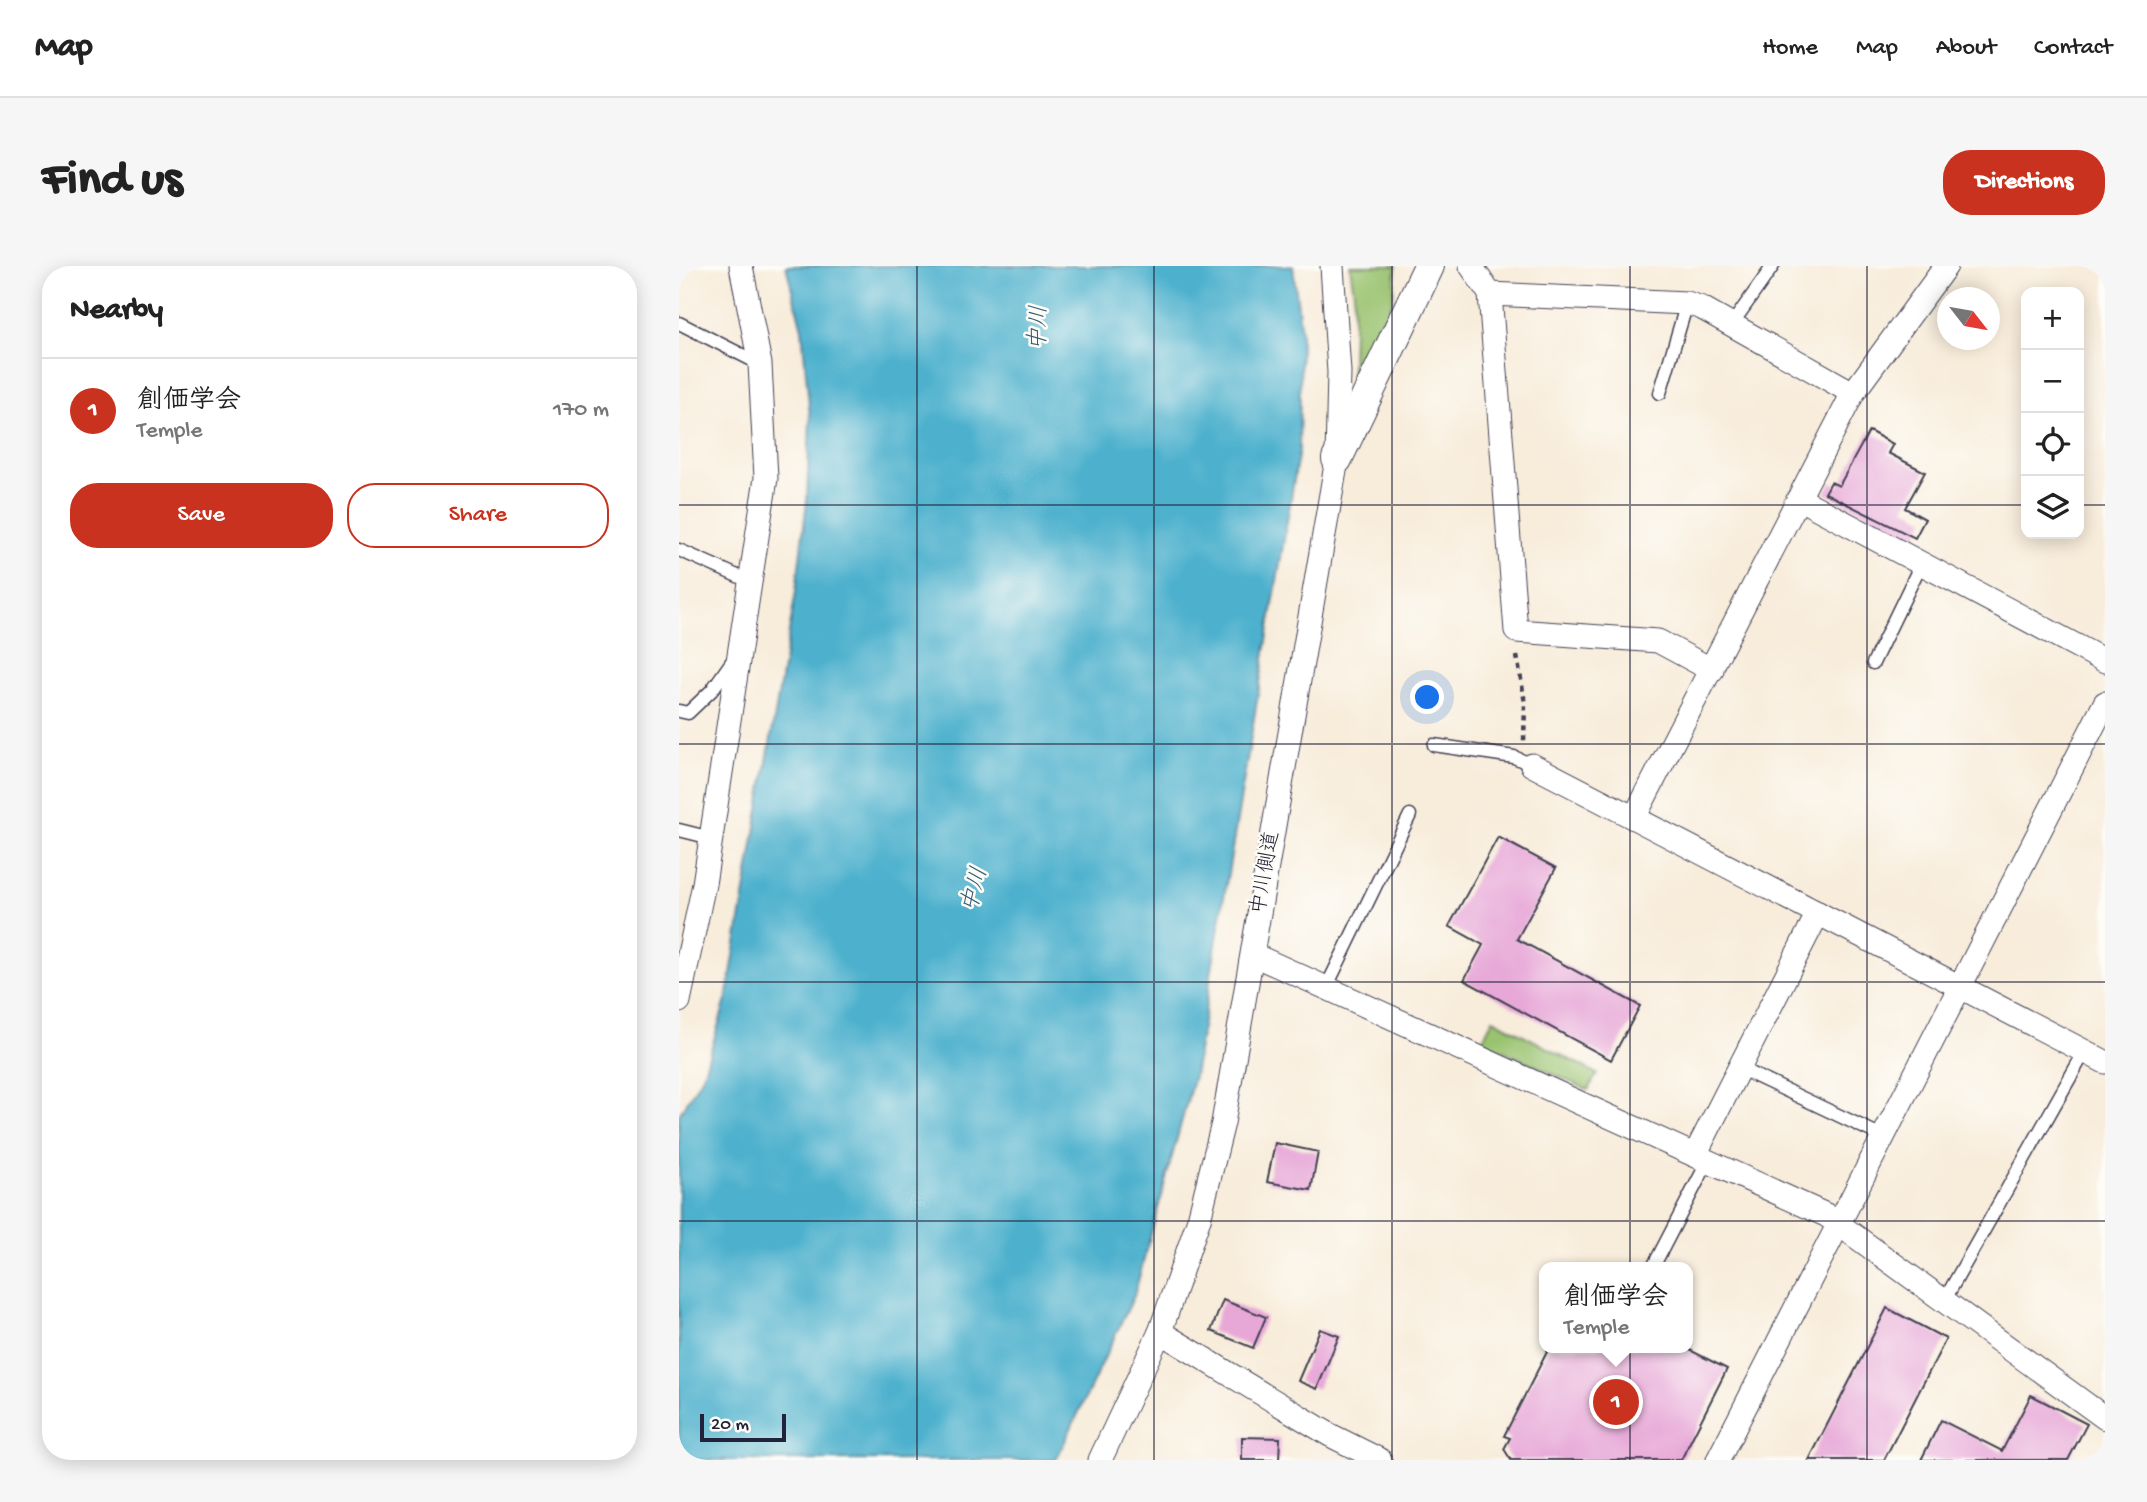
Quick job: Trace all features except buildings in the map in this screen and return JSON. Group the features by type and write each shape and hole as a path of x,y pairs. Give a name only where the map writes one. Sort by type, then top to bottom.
{"street":[{"path":"679,1001 711,838 766,478 760,364 741,266"},
{"name":"中川側道","path":"1100,1460 1160,1332 1199,1219 1217,1147 1254,955 1337,459 1339,372 1332,266"},
{"path":"1337,459 1429,266"},
{"path":"1471,266 1490,294 1515,631 1658,641 1712,670"},
{"path":"1634,818 1853,393 1946,266"},
{"path":"1490,294 1687,303 1732,324 1853,393"},
{"path":"1800,499 2105,661"},
{"path":"1718,1460 2105,703"},
{"path":"1528,763 2095,1056"},
{"path":"1701,1158 1739,1068 1818,913"},
{"path":"1254,955 1826,1215 2105,1418"},
{"path":"1160,1332 1330,1435 1380,1460"}],"lane":[{"path":"1732,324 1773,266"},
{"path":"1660,393 1687,303"},
{"path":"679,323 760,364"},
{"path":"679,550 751,582"},
{"path":"1873,663 1921,564"},
{"path":"679,711 688,713 712,690 741,648"},
{"path":"1434,745 1528,763"},
{"path":"1327,986 1410,815"},
{"path":"679,830 711,838"},
{"path":"1944,1301 2095,1056"},
{"path":"1739,1068 1884,1137"},
{"path":"1655,1262 1701,1158"}],"path":[{"path":"1515,631 1518,677 1525,703 1528,763"}],"green space":[{"path":"1350,266 1396,266 1393,297 1377,358 1351,397 1354,293"},
{"path":"1493,1019 1597,1074 1588,1090 1482,1041"}],"water":[{"name":"中川","path":"786,266 1293,266 1301,333 1299,450 1194,1076 1134,1296 1056,1460 679,1460 679,1115 703,1075 727,997 796,591 807,500 810,418 802,329"}],"place":[{"name":"創価学会","path":"1616,1402"}]}
